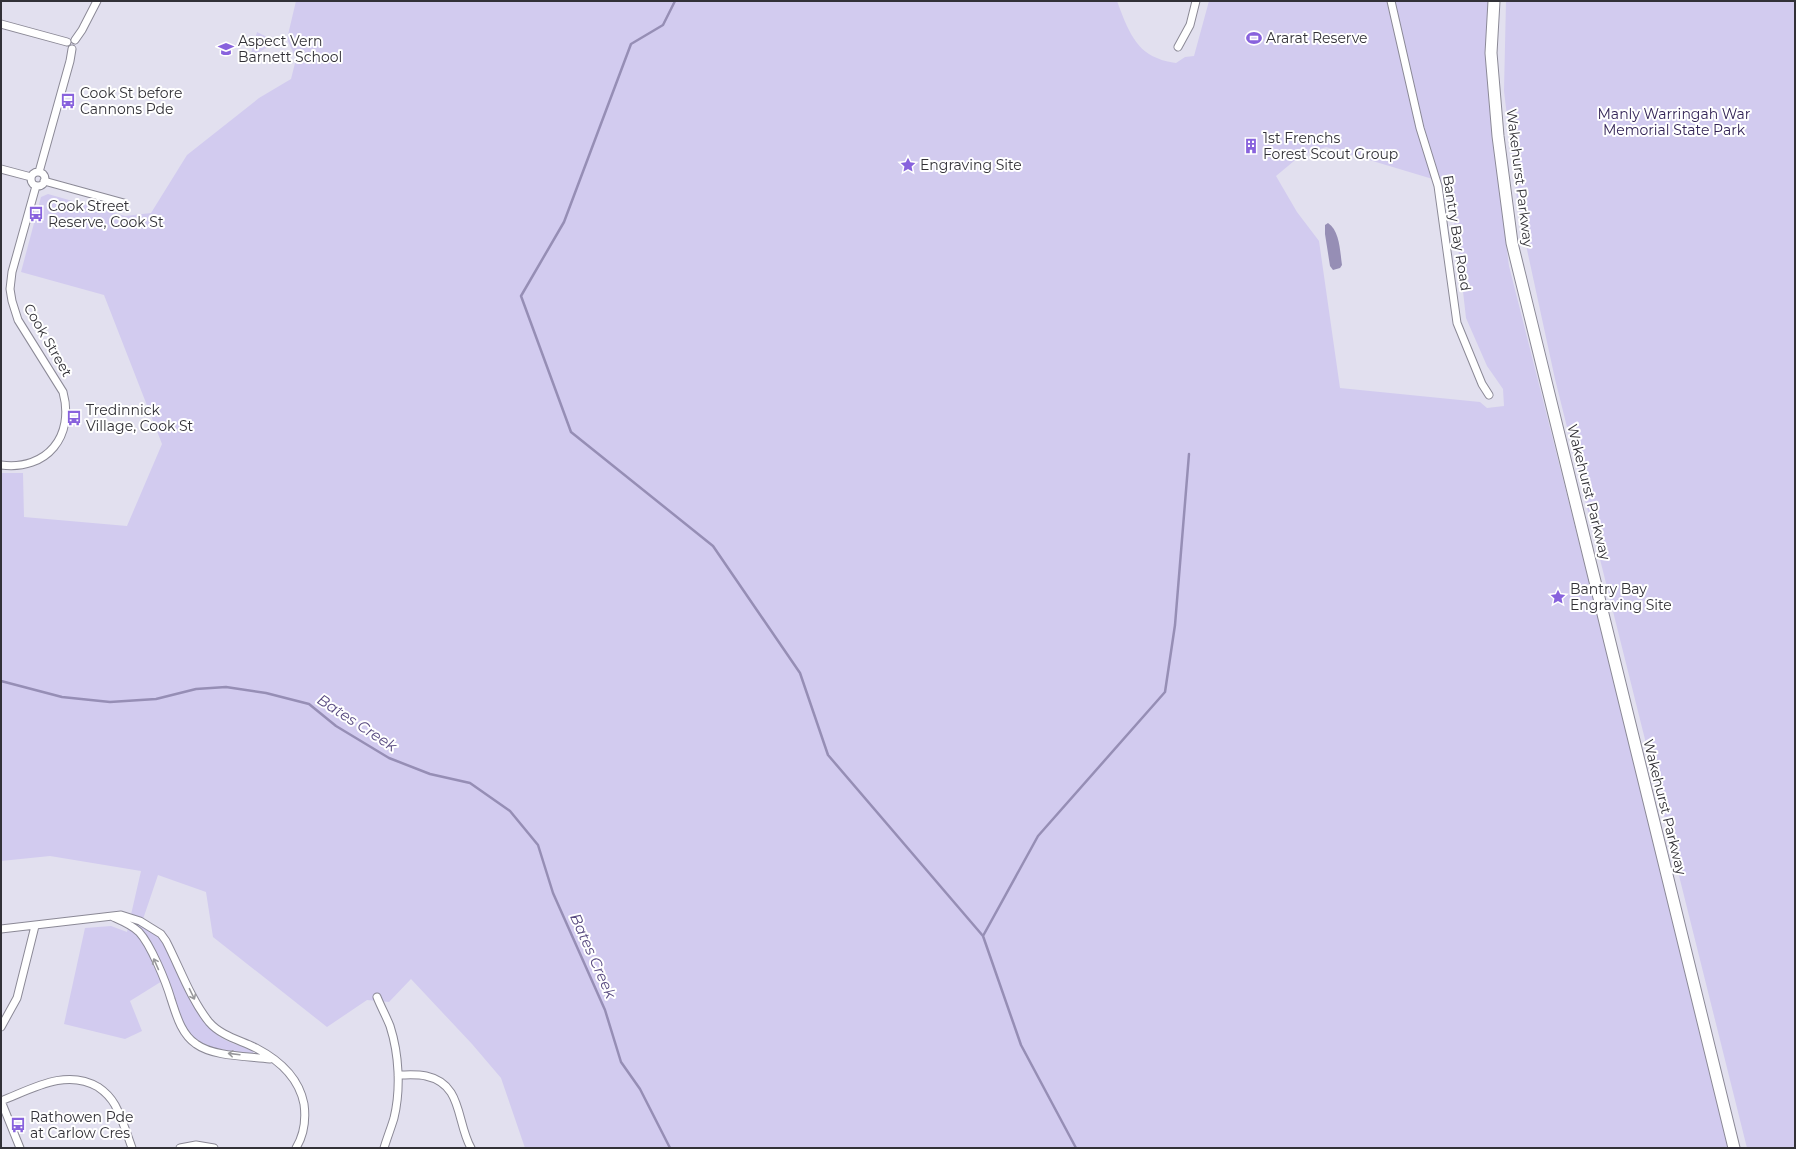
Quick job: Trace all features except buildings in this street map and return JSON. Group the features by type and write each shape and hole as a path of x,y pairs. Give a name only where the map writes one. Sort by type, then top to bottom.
{"main road":[{"name":"Wakehurst Parkway","path":"1494,1 1491,53 1498,136 1512,243 1734,1148"}],"street":[{"path":"75,40 97,1"},
{"path":"1178,47 1190,25 1196,1"},
{"name":"Bantry Bay Road","path":"1391,1 1420,128 1438,186 1457,323 1482,384 1489,395"},
{"path":"1,24 67,42 71,39 75,40"},
{"path":"39,172 72,49 77,45 75,40"},
{"path":"67,42 68,47 72,49"},
{"path":"1,169 31,177"},
{"path":"31,177 39,172"},
{"path":"39,172 44,176 44,181"},
{"path":"31,177 32,183 36,186 41,185 44,181"},
{"path":"44,181 124,203"},
{"name":"Cook Street","path":"1,465 26,465 46,455 59,440 64,431 67,415 63,392 18,320 10,290 12,272 36,186"},
{"path":"1,929 121,915 140,921 161,934 208,1022 218,1031 257,1049 273,1059 289,1072 302,1094 305,1111 304,1130 296,1148"},
{"path":"111,916 124,922 139,932 148,945 169,992 178,1018 187,1035 196,1044 209,1051 273,1059"},
{"path":"1,1027 17,998 35,926"},
{"path":"377,997 390,1026 398,1074 394,1118 384,1148"},
{"path":"398,1074 425,1075 443,1082 454,1096 463,1130 471,1148"},
{"path":"20,1148 1,1101 52,1081 70,1078 88,1082 104,1091 115,1104 132,1148"},
{"path":"180,1148 196,1145 214,1148"}],"green space":[{"path":"296,1 1117,1 1131,34 1142,49 1159,59 1176,63 1185,57 1194,56 1209,1 1489,1 1487,57 1494,149 1509,266 1636,767 1728,1148 525,1148 501,1078 472,1044 411,979 389,1002 367,1000 327,1027 213,937 206,892 158,875 141,925 164,943 192,1004 207,1026 220,1037 253,1051 253,1053 225,1050 208,1046 201,1044 192,1037 183,1022 167,978 130,1001 142,1031 125,1039 64,1024 85,928 111,926 127,932 141,871 50,856 1,861 1,473 23,473 24,517 127,526 162,444 104,295 21,272 41,197 48,194 125,216 151,213 187,155 259,98 291,79 296,59 287,39","holes":["1326,147 1446,183 1457,238 1466,318 1487,366 1503,389 1504,406 1487,408 1480,402 1340,388 1319,241 1297,212 1276,176 1300,156"]},
{"name":"Manly Warringah War Memorial State Park","path":"1506,1 1795,1 1795,1148 1747,1148 1555,379 1518,208 1504,91"},
{"path":"257,32 267,37 272,45 250,57"}],"shaded area":[{"path":"1328,223 1335,231 1337,236 1342,265 1340,268 1333,270 1330,266 1325,234 1325,225"}],"waterway":[{"path":"675,1 663,25 631,44 564,222 521,296 571,432 713,546 800,673 828,755 983,936 1021,1045 1076,1148"},
{"path":"983,936 1038,836 1165,692 1175,625 1189,454"},
{"name":"Bates Creek","path":"1,681 62,697 110,702 156,699 196,689 226,687 266,693 309,704 336,726 389,758 430,774 470,783 510,811 538,845 553,893 605,1010 621,1062 640,1089 670,1148"}],"place":[{"name":"Ararat Reserve","path":"1254,38"},
{"name":"Aspect Vern Barnett School","path":"226,49"},
{"name":"Cook St before Cannons Pde","path":"68,101"},
{"name":"1st Frenchs Forest Scout Group","path":"1251,146"},
{"name":"Engraving Site","path":"908,165"},
{"name":"Cook Street Reserve, Cook St","path":"36,214"},
{"name":"Tredinnick Village, Cook St","path":"74,418"},
{"name":"Bantry Bay Engraving Site","path":"1558,597"},
{"name":"Rathowen Pde at Carlow Cres","path":"18,1125"}]}
